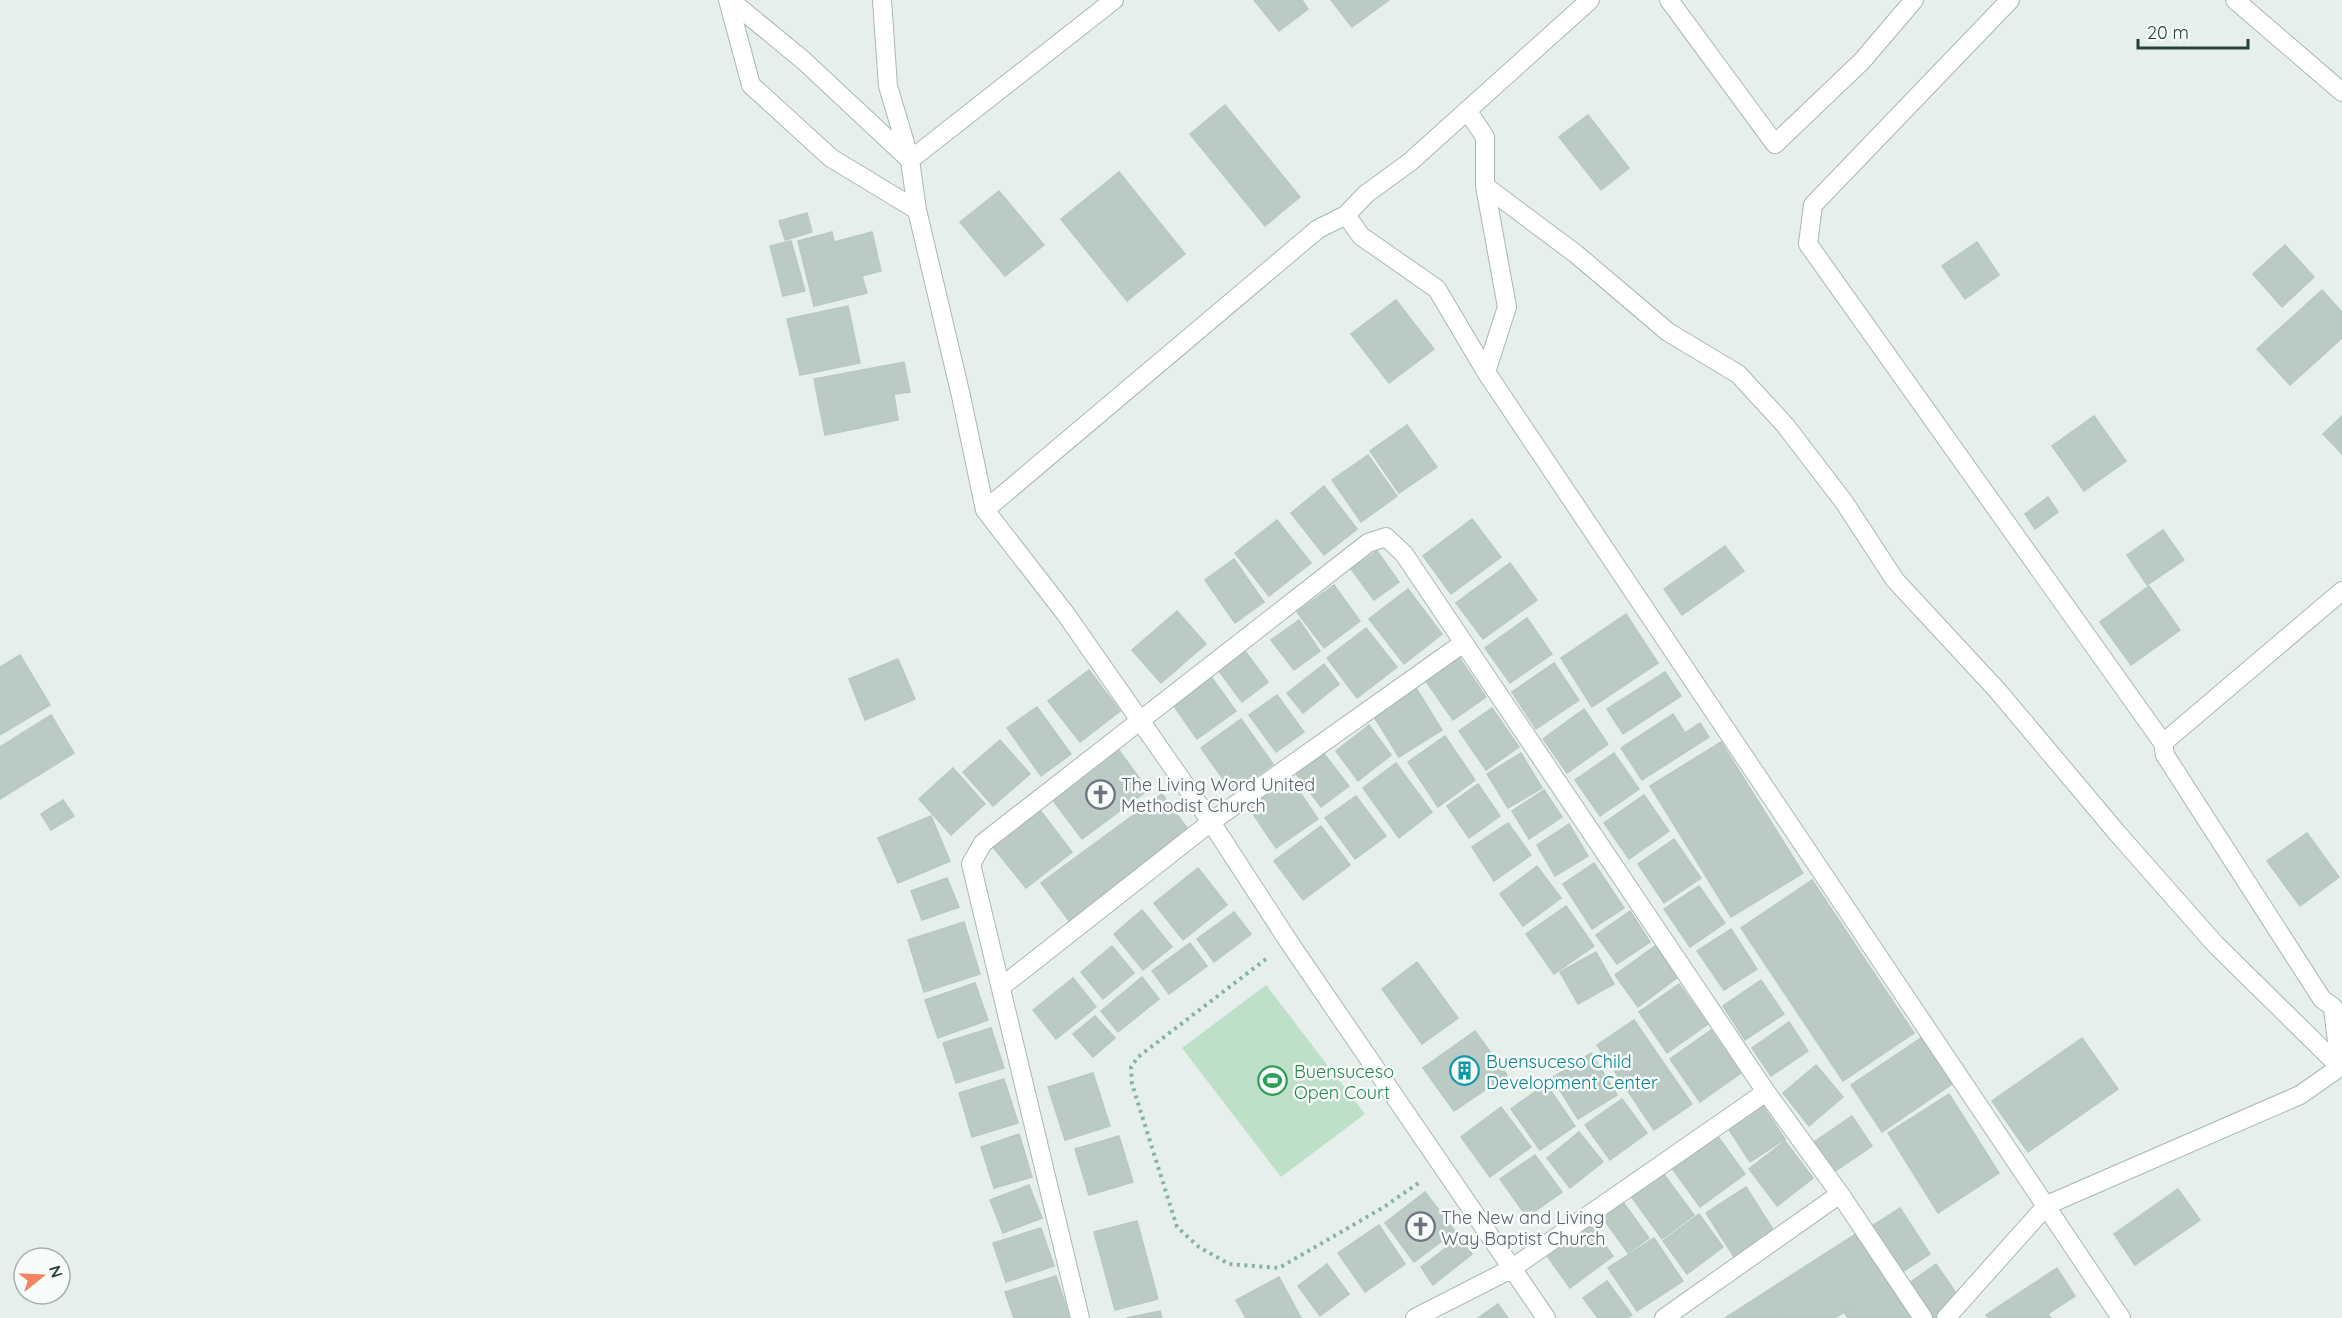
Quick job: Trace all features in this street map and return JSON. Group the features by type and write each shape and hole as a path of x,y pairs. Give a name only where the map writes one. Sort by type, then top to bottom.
{"street":[{"path":"729,0 803,60 910,160"},
{"path":"729,0 751,85 831,158 917,210"},
{"path":"882,0 888,86 910,160 917,210 986,510 1065,613 1211,822 1289,942 1546,1318"},
{"path":"910,160 1114,0"},
{"path":"986,510 1318,229 1346,214 1366,194 1410,162 1590,0"},
{"path":"1669,0 1775,144 1862,61 1914,0"},
{"path":"2010,0 1814,205 1808,244 2163,743 2165,755 2322,999 2339,1009 2340,1067"},
{"path":"2235,0 2342,92"},
{"path":"1467,110 1485,137 1485,186 1507,307 1486,372"},
{"path":"1485,186 1576,254 1668,332 1738,374 1785,425 1844,502 1894,580 1997,690 2118,834 2215,944 2340,1067"},
{"path":"1346,214 1361,236 1437,289 1486,372 2121,1318"},
{"path":"1080,1318 971,864 983,843 1368,543 1386,537 1404,554 1462,644 1766,1092 1840,1194 1923,1318"},
{"path":"2163,743 2342,591"},
{"path":"1001,987 1211,822 1462,644"},
{"path":"1946,1318 2047,1205 2300,1095 2340,1067"},
{"path":"1415,1318 1511,1269 1766,1092"},
{"path":"1664,1318 1840,1194"}],"path":[{"path":"1289,942 1138,1057 1131,1067 1132,1084 1177,1227 1199,1247 1229,1264 1279,1268 1384,1207 1442,1166"}],"green space":[{"name":"Buensuceso Open Court","path":"1266,985 1365,1114 1281,1177 1182,1048"}],"building":[{"path":"1254,0 1302,0 1308,9 1279,31"},
{"path":"1331,0 1389,0 1352,27"},
{"path":"1225,105 1300,197 1265,226 1190,134"},
{"path":"1588,115 1629,168 1601,190 1559,137"},
{"path":"1119,172 1185,254 1127,301 1061,219"},
{"path":"999,191 1044,245 1005,276 960,222"},
{"path":"807,213 812,232 785,240 779,221"},
{"path":"832,232 834,242 872,232 881,271 862,276 867,293 814,306 798,241"},
{"path":"791,241 805,291 783,296 770,246"},
{"path":"1977,242 1999,275 1965,299 1942,266"},
{"path":"2285,245 2314,277 2282,307 2253,274"},
{"path":"2322,290 2342,312 2342,338 2290,385 2257,349"},
{"path":"1396,300 1434,349 1389,383 1351,334"},
{"path":"848,306 860,363 800,375 787,319"},
{"path":"904,362 910,392 894,394 898,420 825,435 814,379"},
{"path":"2094,416 2126,461 2084,491 2052,446"},
{"path":"2342,416 2342,454 2323,434"},
{"path":"1407,425 1437,467 1399,493 1370,451"},
{"path":"1368,455 1397,496 1361,522 1332,480"},
{"path":"1324,486 1357,529 1324,555 1291,513"},
{"path":"2048,497 2058,512 2035,529 2025,514"},
{"path":"1472,519 1501,557 1451,594 1423,556"},
{"path":"1277,520 1311,563 1269,596 1235,553"},
{"path":"2163,530 2184,560 2147,585 2127,555"},
{"path":"1725,546 1744,571 1682,615 1664,589"},
{"path":"1377,551 1399,582 1374,600 1351,569"},
{"path":"1234,559 1264,602 1235,623 1205,580"},
{"path":"1510,563 1537,600 1483,639 1456,603"},
{"path":"1334,585 1360,621 1324,648 1297,612"},
{"path":"2149,586 2180,630 2131,665 2100,622"},
{"path":"1408,589 1442,634 1404,664 1369,619"},
{"path":"1177,611 1206,644 1161,683 1132,650"},
{"path":"1626,614 1658,663 1592,707 1561,658"},
{"path":"1527,618 1552,654 1510,683 1485,648"},
{"path":"1299,620 1320,651 1294,670 1271,640"},
{"path":"1366,628 1397,667 1357,698 1327,658"},
{"path":"1245,651 1268,682 1242,702 1219,671"},
{"path":"1456,653 1486,697 1453,720 1423,677"},
{"path":"20,655 50,705 0,735 0,667"},
{"path":"898,659 915,699 865,720 849,679"},
{"path":"1554,663 1579,700 1536,729 1512,692"},
{"path":"1324,664 1339,684 1303,713 1287,693"},
{"path":"1089,670 1120,711 1080,742 1048,701"},
{"path":"1665,672 1681,696 1623,734 1607,709"},
{"path":"1209,674 1236,711 1197,739 1171,702"},
{"path":"1416,688 1442,730 1399,757 1373,715"},
{"path":"1277,695 1304,732 1276,752 1249,715"},
{"path":"1037,707 1071,754 1041,776 1007,728"},
{"path":"1492,708 1519,747 1486,770 1459,731"},
{"path":"1584,709 1608,744 1567,773 1543,739"},
{"path":"1673,714 1685,733 1700,723 1709,737 1642,780 1621,748"},
{"path":"51,715 74,753 0,799 0,747"},
{"path":"1241,719 1273,764 1233,793 1201,748"},
{"path":"1369,725 1391,755 1358,781 1336,751"},
{"path":"1445,736 1475,780 1438,807 1408,762"},
{"path":"1000,740 1030,774 993,806 963,772"},
{"path":"1721,742 1803,873 1731,917 1650,786"},
{"name":"The Living Word United Methodist Church","path":"1118,749 1148,790 1082,839 1052,799"},
{"path":"1321,750 1349,786 1321,807 1294,771"},
{"path":"1521,753 1542,788 1508,808 1487,774"},
{"path":"1614,753 1639,789 1600,816 1575,780"},
{"path":"1396,763 1432,812 1399,838 1363,788"},
{"path":"953,768 985,804 951,835 919,799"},
{"path":"1289,776 1318,819 1276,848 1247,805"},
{"path":"1478,784 1500,816 1469,838 1447,806"},
{"path":"1544,790 1562,817 1529,839 1512,811"},
{"path":"1162,794 1190,832 1069,921 1041,883"},
{"path":"1644,795 1669,831 1629,859 1604,823"},
{"path":"1356,796 1386,836 1355,859 1325,818"},
{"path":"63,800 74,816 51,830 41,814"},
{"path":"1040,810 1072,852 1026,888 993,847"},
{"path":"931,816 950,861 898,883 878,838"},
{"path":"1508,823 1531,855 1494,881 1472,847"},
{"path":"1569,824 1588,856 1555,876 1537,845"},
{"path":"1321,826 1350,865 1303,900 1274,861"},
{"path":"2307,833 2339,877 2300,906 2267,861"},
{"path":"1674,839 1701,878 1664,903 1638,864"},
{"path":"1594,863 1624,908 1592,929 1563,884"},
{"path":"1537,866 1561,898 1523,926 1500,894"},
{"path":"1198,868 1227,905 1183,940 1154,903"},
{"path":"947,878 959,907 922,920 911,891"},
{"path":"1812,880 1914,1033 1843,1081 1741,928"},
{"path":"1699,886 1725,923 1690,947 1664,909"},
{"path":"1566,906 1594,946 1554,974 1526,934"},
{"path":"1142,910 1172,947 1143,970 1114,934"},
{"path":"1630,911 1650,942 1617,964 1596,935"},
{"path":"1234,912 1251,934 1214,962 1197,939"},
{"path":"964,922 980,974 924,992 908,940"},
{"path":"1731,929 1757,969 1724,990 1697,951"},
{"path":"1190,943 1207,966 1169,994 1152,971"},
{"path":"1112,946 1134,973 1103,999 1081,972"},
{"path":"1655,946 1678,977 1638,1007 1615,975"},
{"path":"1596,952 1614,984 1578,1004 1560,972"},
{"path":"1417,962 1458,1018 1422,1044 1382,989"},
{"path":"1142,977 1159,999 1118,1032 1101,1011"},
{"path":"1073,978 1096,1007 1056,1039 1033,1010"},
{"path":"1761,980 1784,1014 1745,1040 1723,1006"},
{"path":"975,983 988,1020 938,1038 925,1000"},
{"path":"1679,984 1708,1024 1667,1053 1639,1012"},
{"path":"1095,1016 1115,1038 1093,1057 1073,1034"},
{"path":"1634,1020 1692,1104 1654,1130 1597,1045"},
{"path":"1789,1022 1808,1051 1771,1076 1752,1048"},
{"path":"991,1028 1004,1068 956,1083 943,1043"},
{"path":"1711,1030 1741,1073 1700,1102 1670,1059"},
{"name":"Buensuceso Child Development Center","path":"1475,1031 1507,1075 1454,1111 1423,1068"},
{"path":"1921,1038 1952,1084 1882,1132 1851,1085"},
{"path":"2082,1038 2118,1089 2028,1152 1992,1101"},
{"path":"1591,1053 1617,1095 1578,1119 1552,1078"},
{"path":"1816,1065 1843,1097 1809,1126 1783,1093"},
{"path":"1093,1073 1110,1126 1065,1140 1048,1087"},
{"path":"1004,1079 1018,1123 972,1137 959,1093"},
{"path":"1546,1084 1575,1126 1540,1150 1511,1109"},
{"path":"1949,1094 1999,1173 1938,1213 1888,1133"},
{"path":"1622,1099 1647,1133 1610,1160 1585,1125"},
{"path":"1758,1099 1785,1139 1750,1162 1724,1122"},
{"path":"1501,1107 1531,1147 1490,1177 1461,1137"},
{"path":"1852,1116 1872,1146 1834,1172 1814,1142"},
{"path":"1714,1131 1745,1174 1700,1207 1669,1164"},
{"path":"1579,1132 1603,1162 1570,1188 1547,1158"},
{"path":"1019,1134 1032,1177 994,1188 981,1147"},
{"path":"1119,1136 1133,1182 1089,1195 1075,1149"},
{"path":"1785,1141 1813,1178 1777,1206 1749,1169"},
{"path":"1535,1155 1562,1192 1527,1217 1500,1179"},
{"path":"1660,1169 1694,1215 1662,1239 1628,1192"},
{"path":"1029,1185 1042,1218 1003,1233 990,1200"},
{"path":"1746,1187 1776,1234 1736,1260 1706,1213"},
{"path":"2178,1189 2200,1220 2135,1265 2114,1234"},
{"name":"The New and Living Way Baptist Church","path":"1425,1192 1455,1231 1414,1262 1385,1223"},
{"path":"1618,1195 1649,1238 1628,1253 1597,1210"},
{"path":"1900,1208 1930,1254 1899,1274 1869,1228"},
{"path":"1699,1214 1723,1247 1687,1274 1663,1241"},
{"path":"1137,1221 1158,1299 1115,1310 1094,1232"},
{"path":"1588,1221 1613,1256 1570,1288 1545,1253"},
{"path":"1379,1225 1405,1264 1365,1292 1338,1253"},
{"path":"1041,1228 1054,1266 1006,1282 993,1243"},
{"path":"1859,1232 1891,1281 1844,1312 1812,1262"},
{"path":"1460,1237 1472,1254 1433,1285 1421,1267"},
{"path":"1654,1238 1683,1281 1637,1311 1608,1268"},
{"path":"1812,1262 1844,1312 1835,1318 1781,1318 1764,1293"},
{"path":"1327,1264 1349,1294 1320,1316 1298,1286"},
{"path":"1936,1264 1961,1300 1935,1318 1931,1318 1908,1284"},
{"path":"2057,1268 2075,1296 2048,1314 2051,1318 1988,1318 1986,1315"},
{"path":"1056,1276 1070,1318 1014,1318 1005,1292"},
{"path":"1279,1277 1301,1318 1246,1318 1236,1300"},
{"path":"1607,1281 1632,1315 1627,1318 1598,1318 1583,1298"},
{"path":"1891,1281 1914,1318 1848,1318 1844,1312"},
{"path":"1764,1293 1781,1318 1725,1318"},
{"path":"1498,1304 1508,1318 1478,1318"},
{"path":"1160,1311 1162,1318 1126,1318"}],"place":[{"name":"The Living Word United Methodist Church","path":"1100,794"},
{"name":"Buensuceso Child Development Center","path":"1465,1071"},
{"name":"Buensuceso Open Court","path":"1273,1081"},
{"name":"The New and Living Way Baptist Church","path":"1420,1227"}]}
